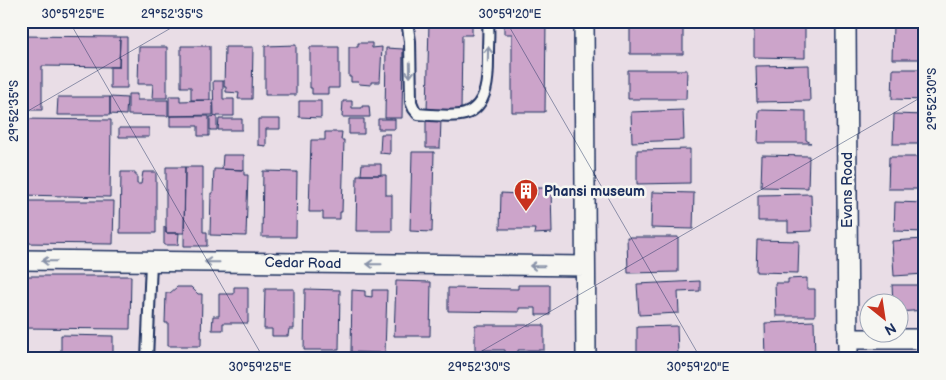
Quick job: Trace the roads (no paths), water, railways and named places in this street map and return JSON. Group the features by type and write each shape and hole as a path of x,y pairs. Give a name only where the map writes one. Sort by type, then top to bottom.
{"street":[{"path":"584,21 586,359"},
{"name":"Evans Road","path":"846,21 848,359"},
{"name":"Cedar Road","path":"21,260 585,266"},
{"path":"847,340 925,339"}],"lane":[{"path":"407,21 410,41 411,102 418,114 430,115 465,114 475,108 484,94 487,84 488,21"},
{"path":"147,359 151,262"}],"place":[{"name":"Phansi museum","path":"526,212"}]}
